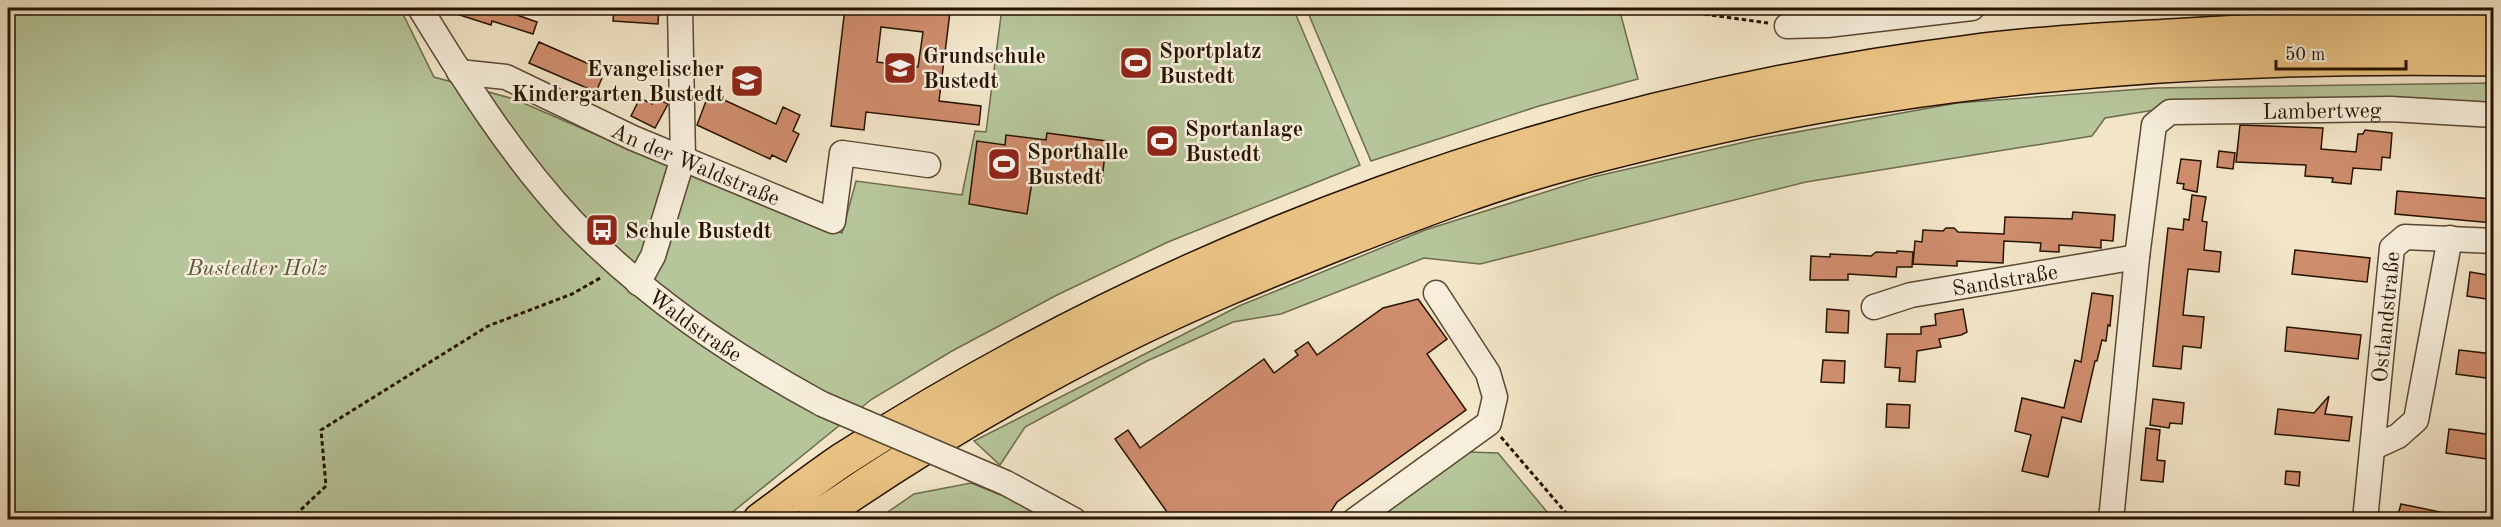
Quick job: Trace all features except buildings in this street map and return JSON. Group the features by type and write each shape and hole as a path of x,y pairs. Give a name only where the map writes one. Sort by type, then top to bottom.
{"highway":[{"path":"760,519 841,461 962,389 1109,308 1241,248 1410,181 1559,134 1718,96 1876,65 1969,52 2072,42 2239,32 2351,28 2493,28"},
{"path":"814,519 979,413 1121,337 1250,278 1402,218 1573,162 1741,122 1877,96 1976,83 2070,73 2242,62 2493,59"}],"street":[{"name":"Waldstraße","path":"420,8 459,72 532,174 573,221 639,283 728,350 822,404 1006,483 1074,519"},
{"path":"639,283 653,256 683,158 680,8"},
{"path":"1787,26 1827,25 1972,8"},
{"name":"An der Waldstraße","path":"459,72 506,77 633,138 833,221 842,153 928,165"},
{"name":"Lambertweg","path":"2137,257 2154,125 2170,112 2391,109 2493,115"},
{"name":"Ostlandstraße","path":"2365,519 2392,248 2406,237 2493,241"},
{"name":"Ostlandstraße","path":"2373,447 2398,436 2416,420 2450,238"},
{"path":"2111,519 2137,257"},
{"name":"Sandstraße","path":"1874,307 1911,295 2137,257"},
{"path":"1355,519 1489,423 1495,397 1488,373 1436,294"}],"path":[{"path":"1660,8 1787,26"},
{"path":"290,519 326,486 321,430 488,326 572,294 620,267"},
{"path":"1489,423 1572,519"}],"green space":[{"name":"Bustedter Holz","path":"8,8 400,8 434,77 514,99 657,161 842,233 856,181 962,195 975,131 986,132 1002,8 1293,8 1360,165 1168,242 1057,295 952,351 872,399 724,519 8,519"},
{"path":"1306,8 1619,8 1638,79 1539,106 1371,161"},
{"path":"2493,83 2493,105 2161,109 2105,118 2092,136 1806,182 1480,264 1424,258 1281,314 1233,322 1147,361 1025,427 1000,465 974,441 1239,306 1425,230 1593,177 1758,139 1957,103 2155,88"},
{"path":"1469,452 1498,453 1553,519 1373,520"},
{"path":"971,483 1028,506 1051,520 876,520 914,494"}],"place":[{"name":"Sportplatz Bustedt","path":"1136,63"},
{"name":"Grundschule Bustedt","path":"900,68"},
{"name":"Evangelischer Kindergarten Bustedt","path":"747,81"},
{"name":"Sportanlage Bustedt","path":"1162,141"},
{"name":"Sporthalle Bustedt","path":"1004,164"},
{"name":"Schule Bustedt","path":"602,230"}]}
